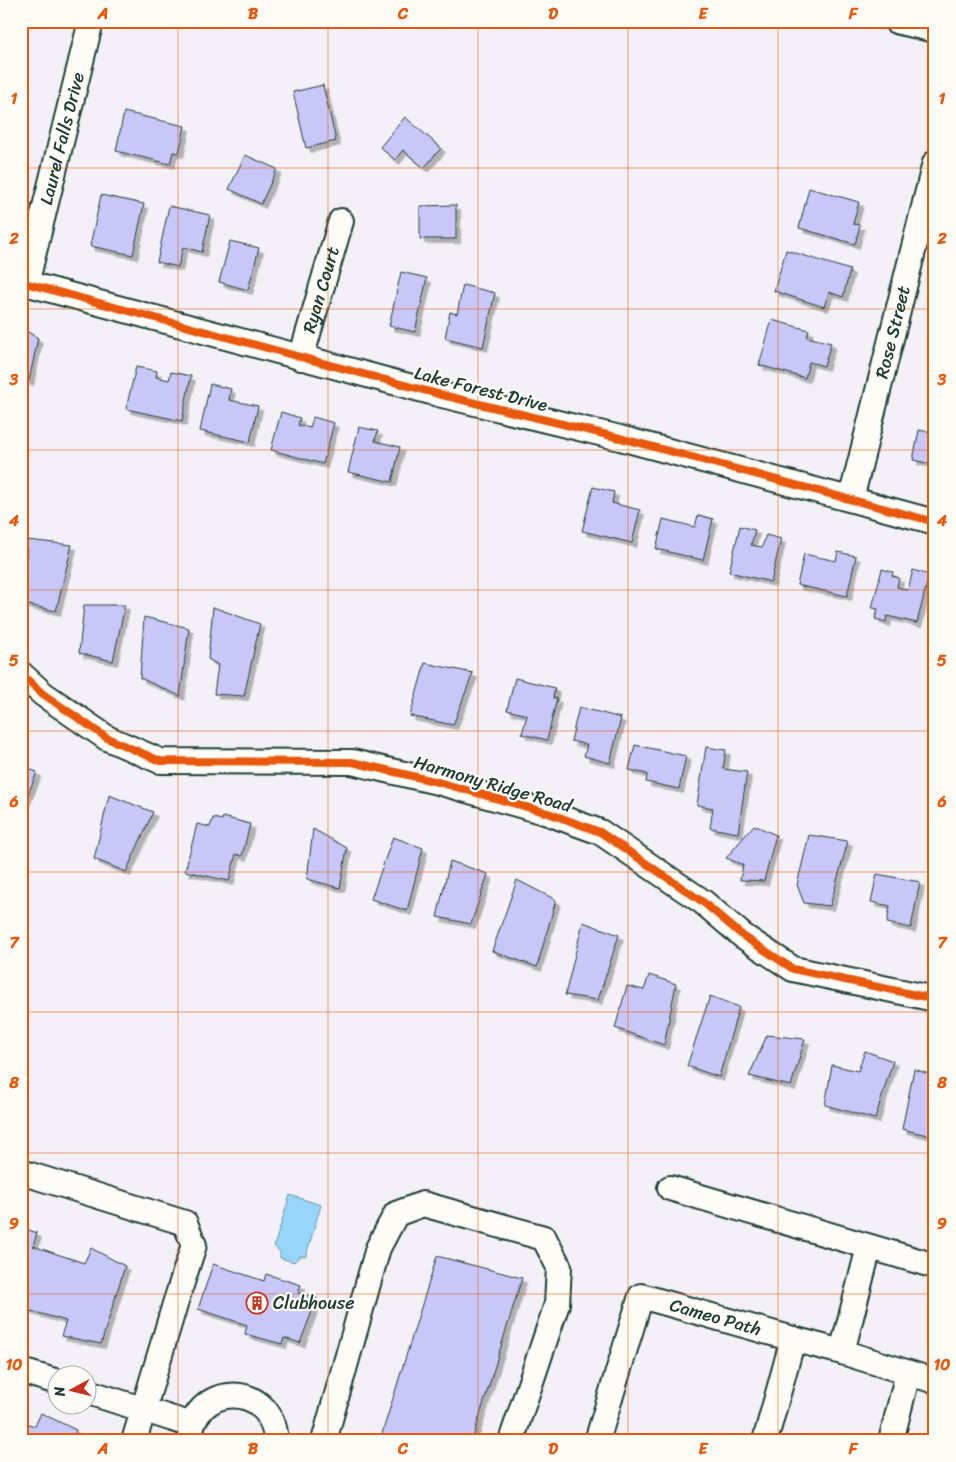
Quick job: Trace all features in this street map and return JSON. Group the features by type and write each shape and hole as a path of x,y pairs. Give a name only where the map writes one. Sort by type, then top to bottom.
{"street":[{"name":"Laurel Falls Drive","path":"23,283 91,21"},
{"path":"896,21 935,30"},
{"name":"Rose Street","path":"850,499 935,164"},
{"name":"Ryan Court","path":"302,358 341,221"},
{"name":"Lake Forest Drive","path":"23,283 438,394 620,438 935,522"},
{"name":"Harmony Ridge Road","path":"21,674 43,694 107,738 160,761 352,762 438,782 548,813 600,832 703,902 743,936 793,969 935,999"},
{"path":"21,1172 185,1223 194,1245 134,1441"},
{"path":"670,1188 935,1266"},
{"path":"324,1441 378,1248 396,1214 423,1204 544,1238 559,1267 557,1304 511,1441"},
{"path":"842,1352 869,1248"},
{"name":"Cameo Path","path":"597,1441 641,1296 935,1380"},
{"path":"765,1441 793,1339"},
{"path":"21,1371 48,1379"},
{"path":"891,1441 908,1373"},
{"path":"98,1395 144,1409 191,1433 199,1412 208,1403 221,1397 235,1395 248,1398 260,1405 270,1415 275,1428 276,1441"}],"water":[{"path":"290,1195 321,1205 306,1256 300,1256 294,1262 280,1258 280,1252 274,1246"}],"building":[{"path":"323,85 336,141 306,148 293,92"},
{"path":"124,112 185,126 179,153 173,152 170,164 116,151"},
{"path":"405,117 441,148 424,168 403,150 395,160 380,147"},
{"path":"245,155 277,169 261,204 229,189"},
{"path":"809,188 859,202 853,224 860,225 855,244 799,228"},
{"path":"101,195 144,204 133,255 90,246"},
{"path":"456,205 456,239 420,239 420,206"},
{"path":"169,206 210,215 202,252 183,247 178,267 157,262"},
{"path":"230,241 259,248 248,290 219,282"},
{"path":"786,250 850,270 843,297 829,292 824,307 774,291"},
{"path":"401,272 427,278 415,332 389,326"},
{"path":"463,285 495,293 483,347 445,338 450,312 457,314"},
{"path":"772,320 809,330 807,337 831,343 824,366 809,362 805,378 759,365"},
{"path":"21,328 38,338 29,381 21,379"},
{"path":"136,367 157,371 156,377 169,380 171,372 191,376 182,421 126,409"},
{"path":"210,384 231,389 229,400 258,406 250,442 200,431"},
{"path":"281,412 300,418 298,425 310,428 313,417 334,423 323,464 271,450"},
{"path":"359,427 378,431 375,441 400,447 392,482 348,472"},
{"path":"919,430 935,433 935,465 913,460"},
{"path":"593,487 614,492 612,503 640,510 632,543 582,531"},
{"path":"698,515 713,519 703,560 656,549 663,519 695,527"},
{"path":"740,526 755,530 751,545 762,547 766,535 781,539 771,582 729,572"},
{"path":"27,540 72,545 56,611 24,604"},
{"path":"838,552 856,556 847,596 797,585 804,554 836,561"},
{"path":"882,569 893,572 892,576 899,578 897,587 908,590 913,570 929,575 917,623 887,616 886,622 875,619 878,609 872,608"},
{"path":"84,605 125,605 113,661 79,653"},
{"path":"213,607 260,624 244,696 214,694 218,665 208,659"},
{"path":"144,617 189,628 180,696 140,678"},
{"path":"425,663 473,673 453,725 410,716"},
{"path":"515,678 555,688 553,698 557,698 547,740 522,734 527,715 507,710"},
{"path":"579,707 621,718 610,763 584,756 587,745 571,741"},
{"path":"635,745 686,756 679,789 646,782 647,774 629,770"},
{"path":"706,747 726,750 723,769 747,772 738,833 710,828 713,808 697,805"},
{"path":"21,766 37,772 21,812"},
{"path":"109,795 153,812 126,872 94,859"},
{"path":"223,817 250,824 242,856 236,854 229,881 185,871 197,824 210,827 213,818 222,820"},
{"path":"754,825 776,835 764,881 740,880 743,865 726,858"},
{"path":"313,829 347,848 340,888 307,879"},
{"path":"809,835 848,841 830,906 804,903 797,885"},
{"path":"393,837 423,848 407,911 371,899"},
{"path":"450,861 488,874 471,924 437,917"},
{"path":"877,874 920,882 911,928 887,923 890,906 871,902"},
{"path":"517,880 556,900 537,967 492,951"},
{"path":"583,922 619,935 598,1000 565,995"},
{"path":"649,975 676,984 664,1045 615,1028 627,986 644,990"},
{"path":"710,996 739,1007 719,1077 687,1066"},
{"path":"767,1035 805,1039 791,1086 749,1076"},
{"path":"865,1051 893,1061 875,1119 825,1105 832,1065 858,1071"},
{"path":"914,1069 935,1076 935,1137 902,1129"},
{"path":"21,1227 37,1233 33,1246 84,1263 91,1248 125,1266 101,1344 61,1336 66,1321 21,1308"},
{"path":"437,1256 522,1278 472,1441 392,1441 381,1437"},
{"name":"Clubhouse","path":"213,1264 264,1281 266,1274 301,1285 298,1293 317,1298 300,1343 284,1338 282,1344 245,1334 247,1325 198,1309"},
{"path":"41,1413 76,1430 73,1441 21,1441 21,1422 35,1426"}],"cycle path":[{"path":"21,282 438,394 620,438 935,522"},
{"path":"21,674 43,694 107,738 160,761 352,762 438,782 548,813 600,832 703,902 743,936 793,969 935,999"}],"place":[{"name":"Clubhouse","path":"257,1303"}]}
